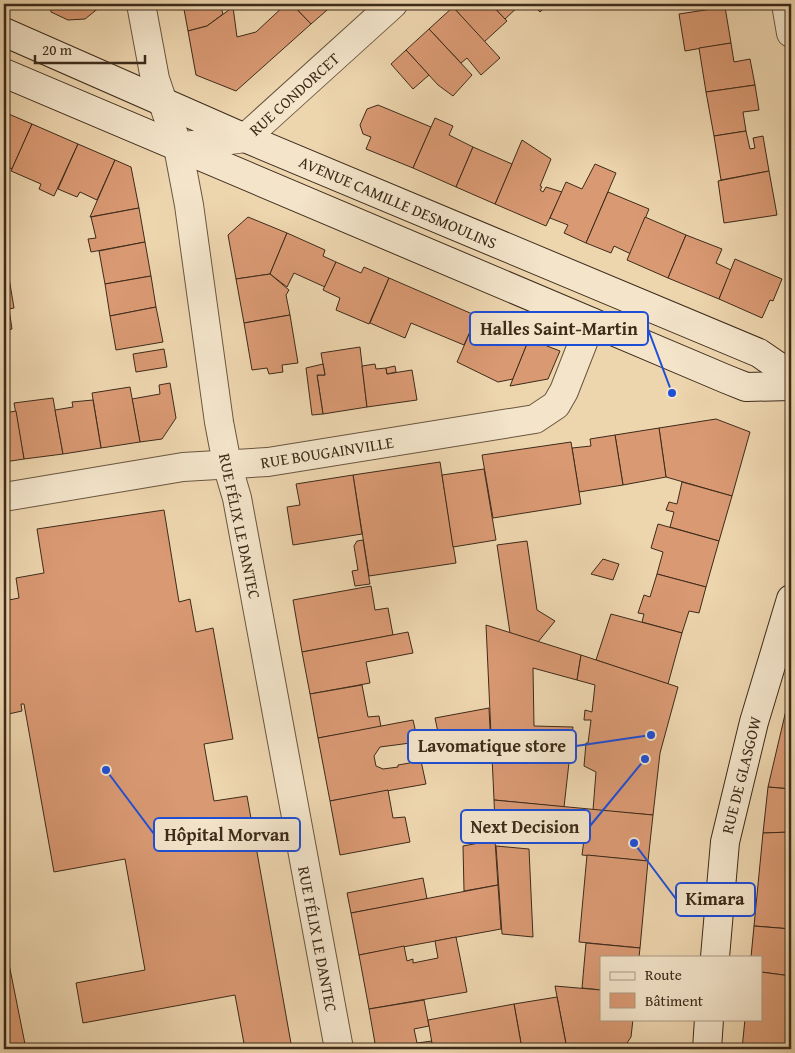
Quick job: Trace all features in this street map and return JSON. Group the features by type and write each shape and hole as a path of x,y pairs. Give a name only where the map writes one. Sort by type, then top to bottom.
{"main road":[{"name":"RUE FÉLIX LE DANTEC","path":"141,4 155,79 178,147 189,205 219,422 237,498 339,1049"},
{"name":"RUE CONDORCET","path":"178,147 245,138 393,4"},
{"path":"786,4 791,33"},
{"name":"AVENUE CAMILLE DESMOULINS","path":"4,32 245,138 759,354 791,375"},
{"path":"4,73 590,322 746,386 791,386"},
{"name":"RUE BOUGAINVILLE","path":"4,497 183,467 268,462 536,419 556,405 564,391 590,322"},
{"name":"RUE DE GLASGOW","path":"715,956 725,842 754,722 791,599"},
{"path":"706,1049 709,1020"}],"building":[{"path":"50,4 100,4 100,7 85,19 68,20 51,12"},
{"path":"183,4 220,4 223,14 207,26 188,31"},
{"path":"286,4 292,4 311,24 236,91 196,75 188,31 207,26 233,7 237,37 256,32"},
{"path":"292,4 334,4 311,24"},
{"path":"457,4 491,4 507,21 484,42 453,7"},
{"path":"491,4 521,4 505,19"},
{"path":"532,4 549,4 540,12"},
{"path":"453,7 500,58 481,75 467,58 461,63 429,29"},
{"path":"725,7 731,43 685,51 679,14"},
{"path":"429,29 472,75 453,96 438,85 406,50"},
{"path":"731,43 734,62 750,59 755,85 706,92 699,48"},
{"path":"406,50 429,75 413,89 391,64"},
{"path":"755,85 759,110 743,112 746,131 714,136 706,92"},
{"path":"378,105 431,127 413,168 366,149 371,137 363,134 360,125 367,109"},
{"path":"4,112 32,124 12,169 4,165"},
{"path":"435,118 453,126 449,135 473,147 456,187 413,168"},
{"path":"32,124 78,144 54,196 39,189 41,184 11,171"},
{"path":"746,131 750,149 755,148 753,138 763,136 769,171 721,180 714,136"},
{"path":"522,140 551,159 540,190 543,192 546,187 562,192 546,226 495,204"},
{"path":"78,144 115,160 97,200 80,192 77,197 58,189"},
{"path":"473,147 512,164 495,204 456,187"},
{"path":"115,160 131,167 139,208 90,217"},
{"path":"595,164 616,173 586,243 564,233 568,225 550,218 566,182 582,189"},
{"path":"769,171 777,215 724,223 718,181"},
{"path":"608,192 649,209 631,254 614,246 611,253 586,243"},
{"path":"139,208 145,242 91,252 88,239 96,238 91,217"},
{"path":"248,217 287,233 270,274 236,279 228,235"},
{"path":"645,217 686,235 668,278 627,260"},
{"path":"287,233 325,250 323,256 336,262 325,287 294,273 287,287 270,274"},
{"path":"686,235 722,249 716,263 731,270 719,299 668,278"},
{"path":"145,242 151,276 105,284 99,251"},
{"path":"735,259 782,279 773,301 770,300 762,318 719,299"},
{"path":"336,262 361,273 364,267 389,278 369,324 336,310 340,298 323,290"},
{"path":"270,274 289,290 286,295 290,315 244,323 236,279"},
{"path":"151,276 156,307 110,316 105,284"},
{"path":"9,278 14,308 9,309 12,329 4,331 4,279"},
{"path":"389,278 477,316 464,345 411,323 405,338 370,323"},
{"path":"156,307 163,342 116,350 110,316"},
{"path":"290,315 298,363 282,365 283,372 269,374 267,368 252,370 244,323"},
{"path":"477,316 529,339 513,379 498,382 457,362"},
{"path":"529,339 560,351 548,379 510,386"},
{"path":"4,347 8,369 4,370"},
{"path":"360,347 367,407 323,414 317,375 325,375 321,353"},
{"path":"164,349 167,367 136,372 133,354"},
{"path":"323,364 325,375 317,375 323,414 312,415 306,368"},
{"path":"375,364 376,369 386,368 387,374 412,370 417,400 367,407 362,366"},
{"path":"395,366 396,372 387,374 386,368"},
{"path":"170,383 176,418 162,439 140,442 132,399 160,394 159,385"},
{"path":"130,387 140,442 101,448 92,393"},
{"path":"53,398 63,454 24,459 14,403"},
{"path":"93,400 101,448 63,454 55,410 73,407 72,402"},
{"path":"16,411 24,459 4,462 4,413"},
{"path":"716,419 750,432 732,496 666,477 659,428"},
{"path":"659,428 666,477 623,485 615,435"},
{"path":"615,435 623,485 579,492 572,448 591,446 590,439"},
{"path":"571,442 581,504 493,518 482,455"},
{"path":"440,462 456,563 369,576 353,475"},
{"path":"484,469 496,540 453,547 442,475"},
{"path":"353,475 362,534 293,545 287,507 300,505 296,484"},
{"path":"682,482 732,496 719,541 670,527 674,512 666,510 669,502 677,504"},
{"path":"164,510 179,602 190,599 196,632 213,628 233,739 204,744 214,801 247,796 292,1049 245,1049 235,995 83,1023 76,983 145,970 125,859 54,872 24,704 21,704 22,711 4,715 4,601 19,598 16,578 44,573 37,529"},
{"path":"658,524 719,541 706,587 657,574 663,552 651,548"},
{"path":"363,540 370,584 355,586 352,571 358,570 354,546 357,541"},
{"path":"527,541 537,610 555,621 538,642 510,633 497,545"},
{"path":"603,559 619,564 613,580 591,574"},
{"path":"657,574 706,587 699,613 689,611 682,633 642,622 644,614 638,613 644,595 650,597"},
{"path":"371,586 375,610 388,608 393,635 302,652 293,600"},
{"path":"611,614 682,633 668,684 596,660"},
{"path":"486,625 581,655 577,680 533,668 534,726 573,727 564,807 494,800"},
{"path":"408,632 413,653 366,662 370,683 310,694 302,652"},
{"path":"581,655 678,687 660,753 653,815 593,810 596,772 584,766 591,720 584,720 585,710 592,712 595,685 577,680"},
{"path":"362,685 368,717 379,716 381,727 318,738 310,694"},
{"path":"791,689 791,789 768,787"},
{"path":"489,708 491,748 443,756 435,718"},
{"path":"413,720 418,742 380,747 374,756 376,766 383,769 421,761 426,784 330,801 318,738"},
{"path":"768,787 791,789 791,832 763,833"},
{"path":"388,790 393,818 405,817 410,842 340,855 330,801"},
{"path":"494,800 653,815 648,861 582,855 585,832 578,827 572,831 495,823"},
{"path":"791,832 791,929 754,926 763,833"},
{"path":"495,840 498,885 464,891 463,846"},
{"path":"496,846 529,849 533,937 502,934"},
{"path":"587,855 648,861 640,948 579,942"},
{"path":"423,878 427,899 351,913 347,893"},
{"path":"498,885 501,929 359,955 351,913"},
{"path":"754,926 791,929 791,976 762,972 762,956 751,956"},
{"path":"456,937 467,992 369,1009 359,955 404,946 407,961 413,959 413,963 438,958 435,941"},
{"path":"4,939 26,1049 4,1049"},
{"path":"586,943 640,948 639,956 600,956 600,990 582,988"},
{"path":"762,972 791,976 791,1049 742,1049 745,1020 762,1020"},
{"path":"555,986 600,990 600,1020 633,1020 631,1037 622,1047 609,1049 567,1049"},
{"path":"557,997 567,1049 522,1049 514,1004"},
{"path":"424,1000 429,1026 414,1029 417,1043 432,1041 433,1049 376,1049 369,1009"},
{"path":"514,1004 522,1049 433,1049 428,1020"}],"place":[{"name":"Halles Saint-Martin","path":"672,393"},
{"name":"Lavomatique store","path":"651,735"},
{"name":"Next Decision","path":"645,759"},
{"name":"Hôpital Morvan","path":"106,770"},
{"name":"Kimara","path":"634,843"}]}
